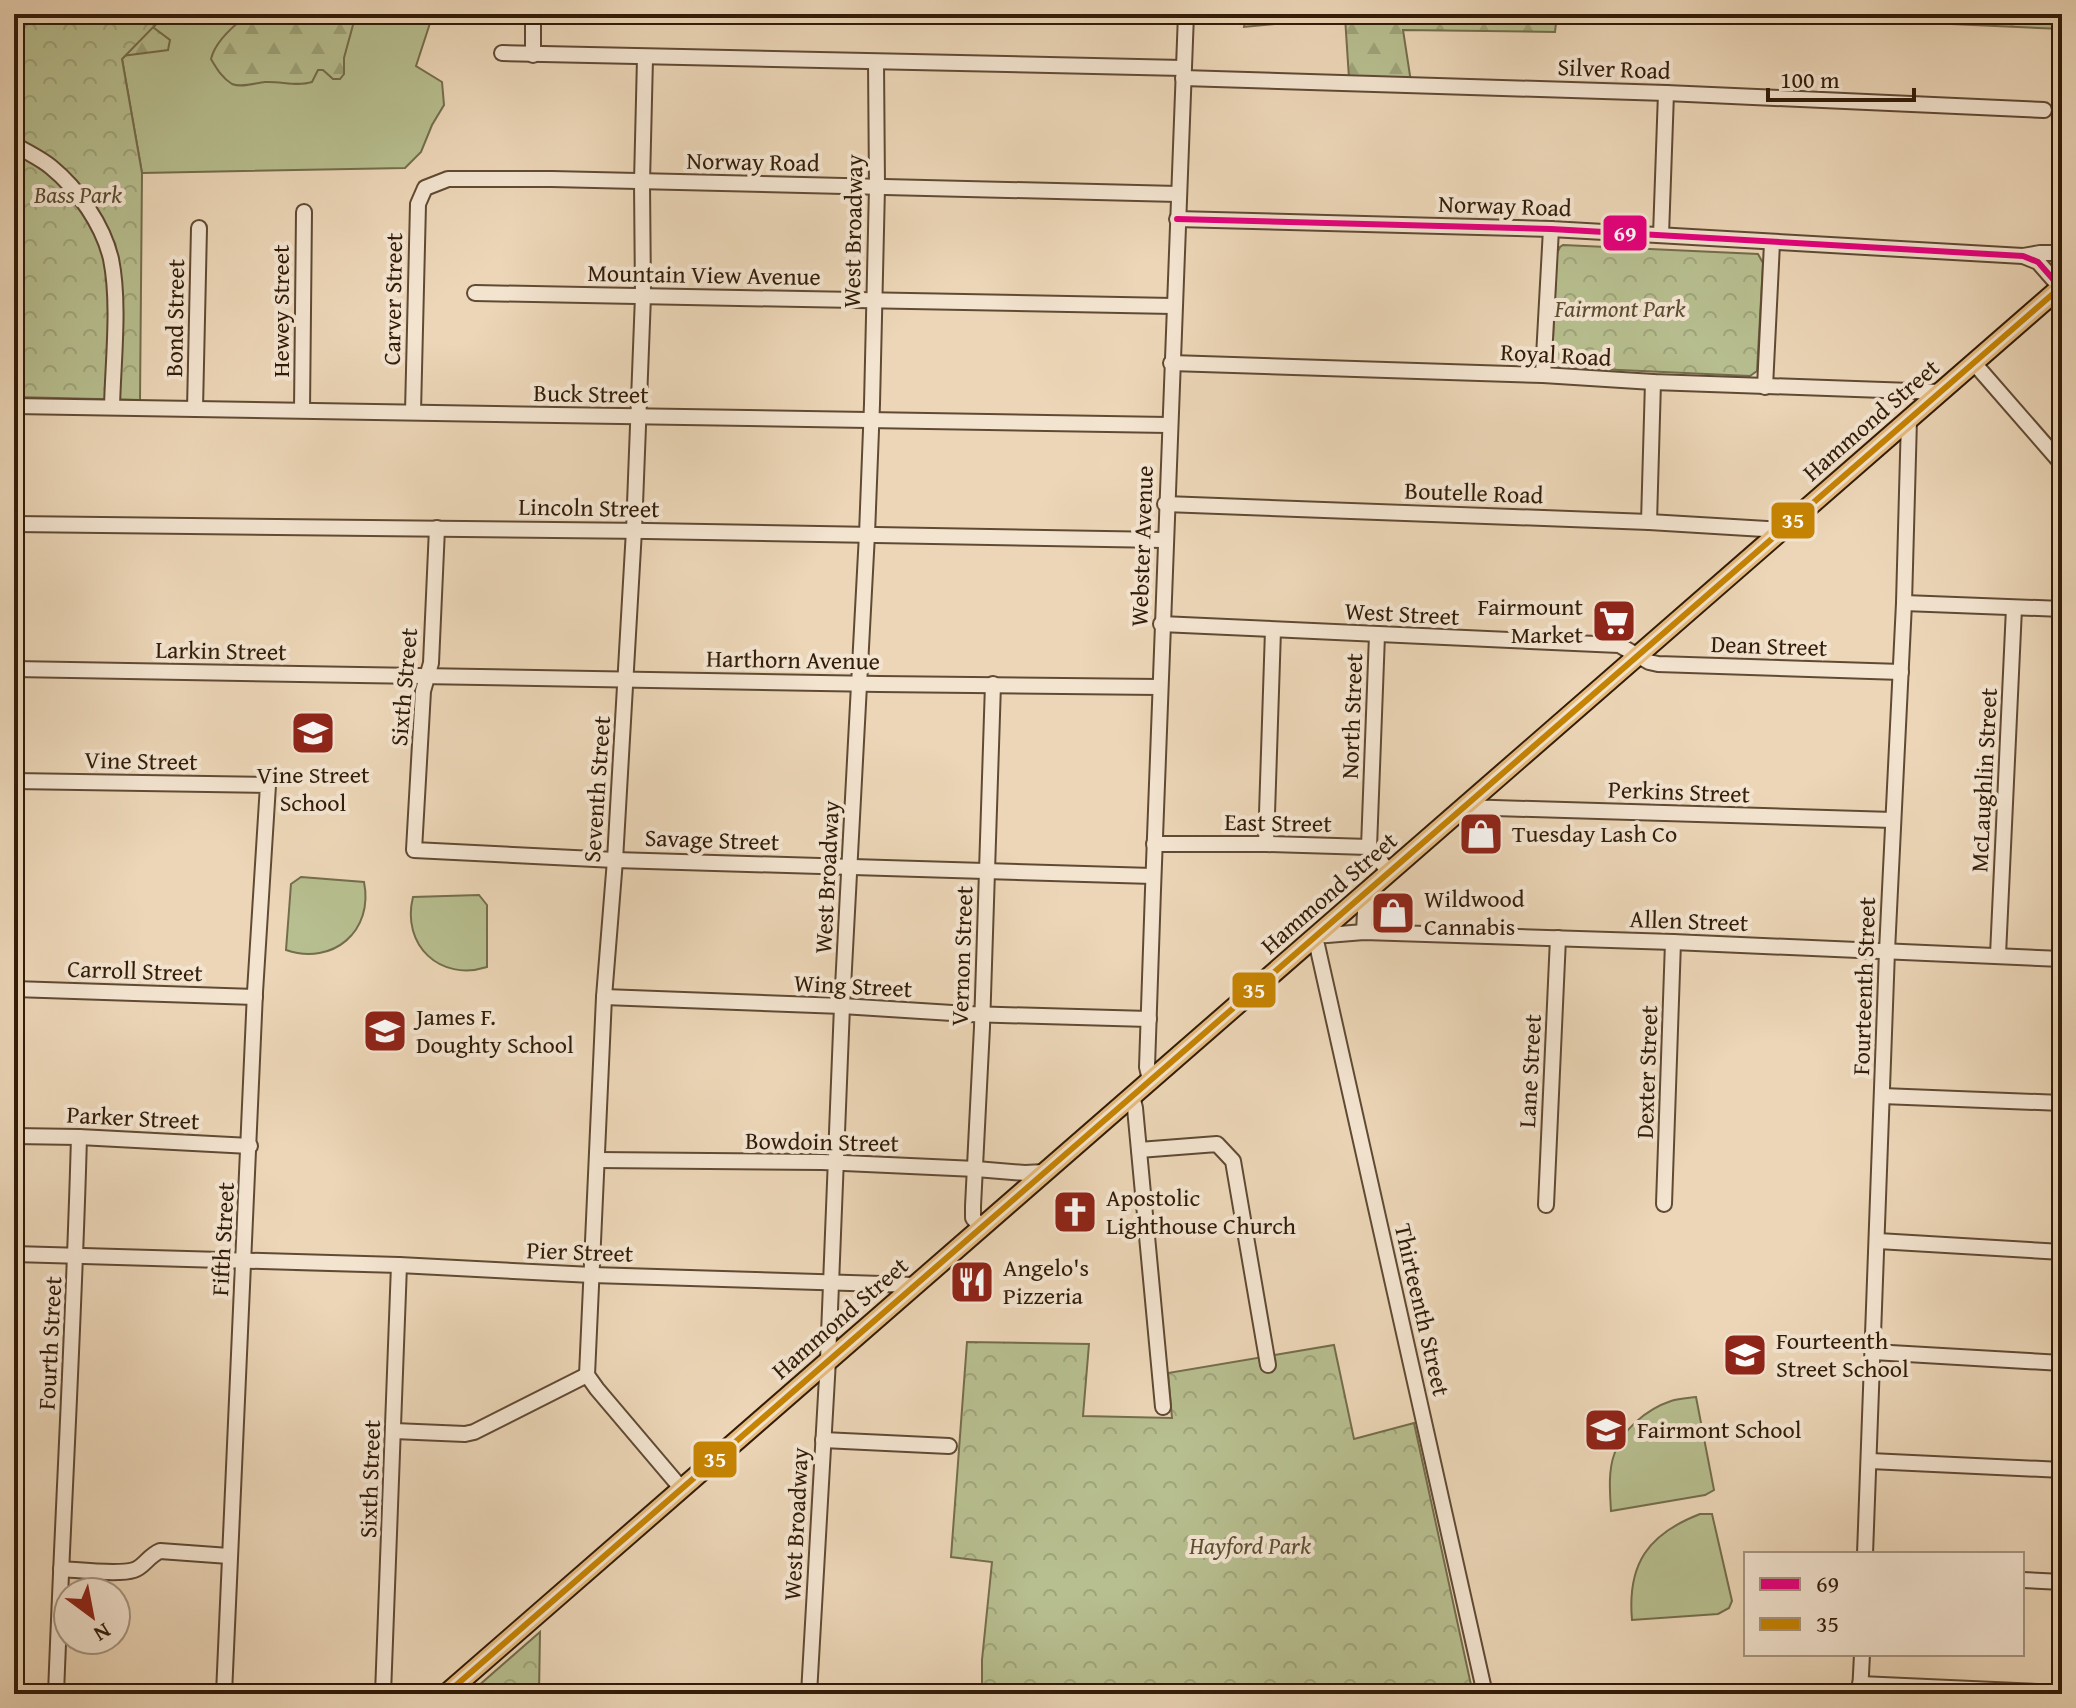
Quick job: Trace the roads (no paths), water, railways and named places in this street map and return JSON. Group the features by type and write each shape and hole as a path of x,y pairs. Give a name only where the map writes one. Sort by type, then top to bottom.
{"main road":[{"name":"Hammond Street","path":"446,1694 2061,286"}],"street":[{"path":"533,14 533,55"},
{"name":"Webster Avenue","path":"1150,1080 1147,1067 1165,504 1186,14"},
{"name":"Silver Road","path":"502,53 1183,73 2044,110"},
{"name":"Seventh Street","path":"587,1375 604,997 634,530 643,296 645,58"},
{"name":"West Broadway","path":"809,1694 828,1360 842,1006 872,420 876,62"},
{"path":"1661,235 1666,93"},
{"path":"14,144 51,167 72,189 104,239 113,276 112,407"},
{"name":"Norway Road","path":"425,188 448,179 552,179 1178,194"},
{"name":"Carver Street","path":"413,412 418,204 425,188"},
{"name":"Hewey Street","path":"302,410 304,212"},
{"name":"Norway Road","path":"1177,219 1551,229 2023,256 2062,253"},
{"name":"Bond Street","path":"195,409 199,228"},
{"path":"1543,375 1551,229"},
{"path":"1765,387 1772,243"},
{"path":"2023,256 2038,262 2061,286"},
{"name":"Mountain View Avenue","path":"475,293 1173,306"},
{"name":"Royal Road","path":"1171,363 1940,392"},
{"path":"1974,363 2062,464"},
{"path":"1649,522 1653,382"},
{"name":"Buck Street","path":"14,406 1168,425"},
{"name":"Fourteenth Street","path":"1865,1552 1909,419"},
{"name":"Boutelle Road","path":"1165,504 1782,530"},
{"name":"Lincoln Street","path":"14,524 634,530 1164,540"},
{"name":"Sixth Street","path":"414,850 423,691 431,663 437,528"},
{"path":"1904,603 2062,609"},
{"name":"McLaughlin Street","path":"1998,955 2014,608"},
{"name":"West Street","path":"1161,624 1619,645 1638,655"},
{"path":"1266,844 1273,630"},
{"name":"North Street","path":"1369,847 1377,635"},
{"name":"Dean Street","path":"1638,655 1658,664 1901,672"},
{"name":"Larkin Street","path":"14,669 427,676"},
{"name":"Harthorn Avenue","path":"427,676 1159,687"},
{"name":"Vernon Street","path":"981,1227 973,1218 993,684"},
{"name":"Vine Street","path":"14,781 268,785"},
{"name":"Fifth Street","path":"224,1694 255,997 268,785"},
{"name":"Perkins Street","path":"1463,807 1893,820"},
{"name":"East Street","path":"1154,844 1369,847"},
{"path":"1369,847 1389,872"},
{"name":"Savage Street","path":"414,850 615,860 1153,876"},
{"path":"1364,932 1366,892"},
{"name":"Allen Street","path":"1315,936 1364,932 2062,959"},
{"name":"Thirteenth Street","path":"1315,936 1485,1694"},
{"name":"Lane Street","path":"1546,1205 1558,938"},
{"name":"Dexter Street","path":"1664,1204 1673,942"},
{"name":"Carroll Street","path":"14,989 255,997"},
{"name":"Wing Street","path":"604,997 1149,1019"},
{"path":"1132,1096 1163,1407"},
{"path":"1882,1096 2062,1103"},
{"name":"Parker Street","path":"14,1136 250,1146"},
{"name":"Fourth Street","path":"56,1694 79,1137"},
{"path":"1139,1150 1217,1144 1233,1161 1268,1365"},
{"name":"Bowdoin Street","path":"598,1160 836,1163 1044,1172"},
{"path":"1878,1241 2062,1252"},
{"name":"Pier Street","path":"14,1254 914,1285"},
{"name":"Sixth Street","path":"383,1694 399,1265"},
{"path":"1873,1352 2062,1363"},
{"path":"394,1431 474,1432 587,1375 681,1488"},
{"path":"823,1440 949,1446"},
{"path":"1870,1461 2062,1470"},
{"path":"61,1569 134,1570 150,1555 160,1551 229,1556"},
{"path":"2024,1580 2062,1582"},
{"path":"1862,1656 1860,1689 2062,1693"}],"place":[{"name":"Fairmount Market","path":"1614,621"},
{"name":"Vine Street School","path":"313,733"},
{"name":"Tuesday Lash Co","path":"1481,834"},
{"name":"Wildwood Cannabis","path":"1393,913"},
{"name":"James F. Doughty School","path":"385,1031"},
{"name":"Apostolic Lighthouse Church","path":"1075,1212"},
{"name":"Angelo's Pizzeria","path":"972,1282"},
{"name":"Fourteenth Street School","path":"1745,1355"},
{"name":"Fairmont School","path":"1606,1430"}],"park label":[{"name":"Bass Park","path":"78,195"},
{"name":"Fairmont Park","path":"1620,309"},
{"name":"Hayford Park","path":"1250,1546"}]}
